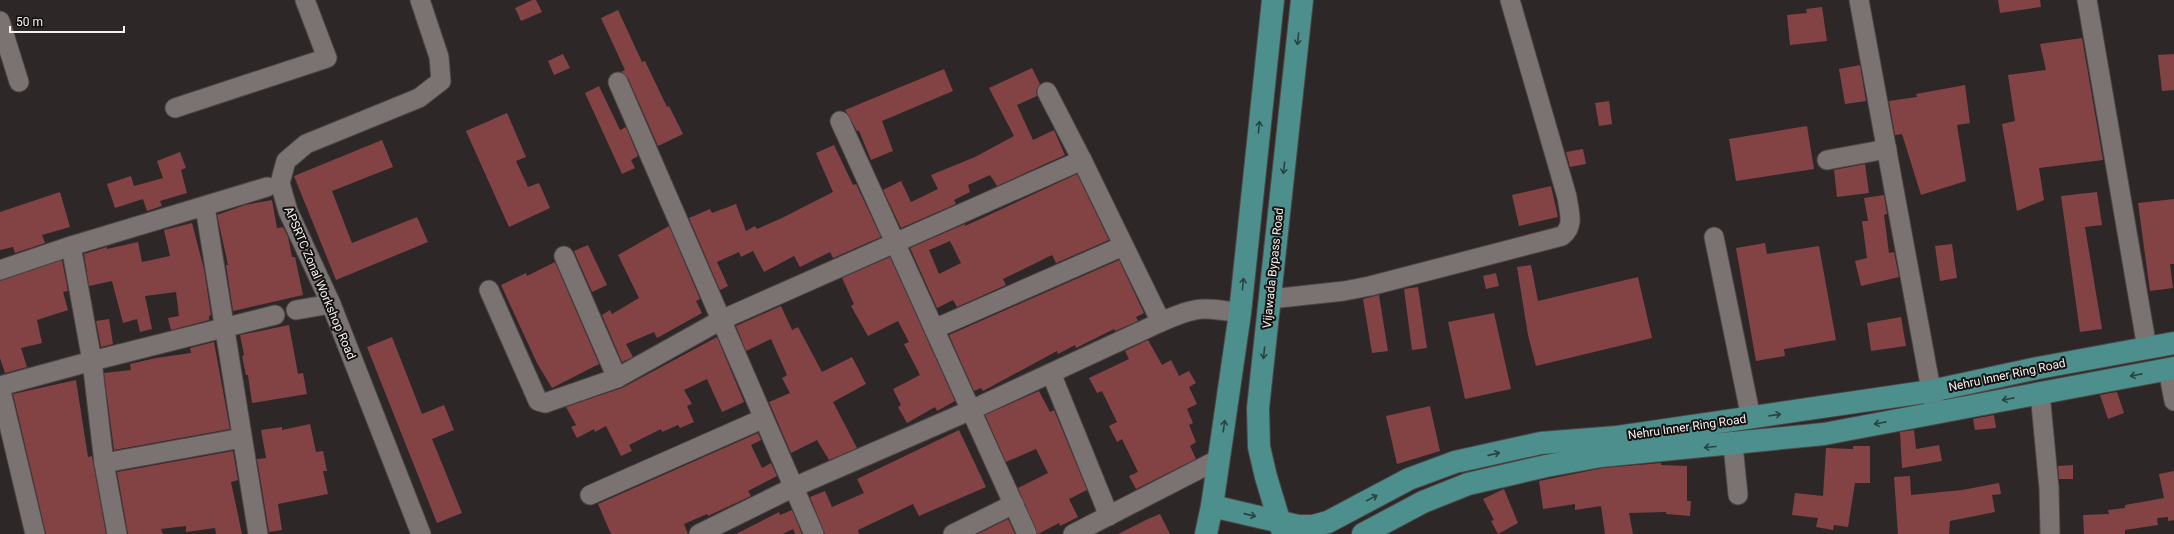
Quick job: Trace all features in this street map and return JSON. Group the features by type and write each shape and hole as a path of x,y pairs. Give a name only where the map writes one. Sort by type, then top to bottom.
{"main road":[{"path":"1206,534 1212,506 1240,313 1273,0"},
{"name":"Vijawada Bypass Road","path":"1282,528 1259,447 1258,408 1302,0"},
{"name":"Nehru Inner Ring Road","path":"1212,506 1282,528 1313,526 1328,522 1409,479 1455,462 1541,443 1617,437 1931,391 2174,343"},
{"name":"Nehru Inner Ring Road","path":"1363,534 1423,502 1468,484 1546,466 1601,456 1733,445 1824,434 2171,368"}],"street":[{"path":"175,108 327,58 305,0"},
{"name":"APSRTC Zonal Workshop Road","path":"420,0 439,57 441,81 420,98 306,144 286,161 280,183 288,211 330,304 421,534"},
{"path":"1270,299 1344,291 1370,286 1562,236 1569,231 1571,222 1566,197 1510,0"},
{"path":"1860,0 1935,413"},
{"path":"2087,0 2147,348"},
{"path":"0,21 19,82"},
{"path":"618,82 762,419 814,534"},
{"path":"1047,92 1161,322"},
{"path":"840,121 1028,534"},
{"path":"1827,160 1887,149"},
{"path":"489,290 538,401 545,403 617,378 721,320 1082,160"},
{"path":"0,270 71,246 205,207 267,187"},
{"path":"205,207 258,534"},
{"path":"1714,237 1751,418"},
{"path":"71,246 92,361 104,463 117,534"},
{"path":"934,329 1123,246"},
{"path":"564,256 617,378"},
{"path":"296,310 330,304"},
{"path":"699,534 792,488 971,410 1051,372 1195,308 1240,313"},
{"path":"35,534 0,387 92,361 275,316"},
{"path":"2171,368 2174,402"},
{"path":"1051,372 1109,516"},
{"path":"2040,393 2049,488 2050,534"},
{"path":"590,495 762,419"},
{"path":"104,463 242,438"},
{"path":"1733,445 1738,495"},
{"path":"1073,534 1219,459"},
{"path":"953,534 1014,504"}],"building":[{"path":"532,0 536,0 542,12 521,21 515,8"},
{"path":"1998,0 2040,0 2041,7 2000,13"},
{"path":"1822,7 1827,41 1790,45 1787,15 1807,13 1806,9"},
{"path":"618,10 642,62 645,61 667,107 669,106 683,134 658,146 628,78 621,72 625,70 601,18"},
{"path":"2082,38 2103,160 2039,168 2044,200 2017,211 2002,124 2015,121 2008,75 2046,70 2040,44"},
{"path":"563,54 570,68 554,75 548,61"},
{"path":"2174,54 2174,90 2162,91 2158,55"},
{"path":"1860,65 1866,101 1845,104 1839,69"},
{"path":"1032,68 1040,84 1036,91 1037,96 1017,105 1033,140 1054,130 1065,155 997,186 990,175 968,185 970,192 954,200 956,204 901,228 883,190 901,181 911,202 938,189 931,175 975,157 1014,136 989,88"},
{"path":"944,69 953,91 882,121 893,151 871,160 859,131 857,131 845,110"},
{"path":"1965,85 1970,123 1957,125 1966,181 1921,195 1902,134 1895,135 1889,101 1917,97 1916,94"},
{"path":"599,86 620,130 626,127 638,156 631,160 635,168 622,174 585,93"},
{"path":"1609,101 1612,124 1599,126 1595,103"},
{"path":"507,113 526,157 516,161 528,187 539,183 550,208 509,227 466,131"},
{"path":"1807,126 1814,169 1736,181 1729,139"},
{"path":"382,140 393,167 332,191 352,243 417,217 428,242 336,280 294,176"},
{"path":"834,145 853,185 856,184 881,237 833,258 830,252 800,267 794,256 764,272 753,251 741,257 739,252 717,262 728,286 720,290 689,218 710,209 712,213 736,204 746,231 755,226 757,229 782,218 833,192 816,153"},
{"path":"1583,149 1586,164 1570,167 1566,152"},
{"path":"180,152 186,168 181,170 187,193 160,201 162,206 147,211 143,199 115,208 107,184 131,176 134,186 163,178 157,161"},
{"path":"1865,164 1869,193 1837,197 1834,170"},
{"path":"1077,174 1109,240 1056,263 1052,255 1003,279 1006,285 957,307 953,300 937,308 910,248 965,224 965,226","holes":["950,241 961,263 939,274 929,250"]},
{"path":"1551,186 1558,217 1519,226 1512,195"},
{"path":"60,192 70,227 42,235 45,243 15,253 13,247 0,250 0,212"},
{"path":"2097,192 2102,225 2085,227 2102,329 2080,332 2061,196"},
{"path":"1884,195 1887,214 1884,215 1889,253 1894,252 1899,277 1861,286 1855,261 1867,258 1862,221 1868,221 1864,198"},
{"path":"2174,199 2174,264 2170,264 2173,288 2150,291 2138,203"},
{"path":"272,200 277,228 283,227 288,237 292,257 295,257 303,295 233,311 226,265 228,265 217,215 245,205"},
{"path":"192,223 204,269 211,315 209,316 209,320 171,330 168,318 179,316 176,292 145,296 152,329 140,332 137,319 123,323 112,281 89,286 84,254 107,247 107,249 138,242 142,262 170,256 164,230"},
{"path":"669,226 700,299 696,301 702,313 657,338 654,332 626,344 633,357 622,362 602,315 610,310 612,314 639,298 618,255"},
{"path":"1765,243 1767,254 1819,246 1836,340 1784,349 1785,356 1756,361 1736,248"},
{"path":"1952,244 1957,278 1940,281 1935,246"},
{"path":"588,245 607,285 592,292 574,251"},
{"path":"890,257 955,401 937,411 935,407 907,423 898,407 901,405 893,389 920,375 904,344 909,342 898,321 868,336 851,306 854,304 842,278"},
{"path":"62,260 68,291 63,292 68,310 37,320 42,343 21,348 27,367 5,373 0,358 0,281"},
{"path":"1119,260 1144,313 1136,317 1138,321 1115,331 1114,329 1076,348 1075,345 1058,354 1057,351 983,391 981,388 974,391 949,335"},
{"path":"555,262 599,364 552,388 537,363 501,285 526,273 527,276"},
{"path":"1531,265 1538,301 1638,277 1652,338 1536,366 1528,335 1517,267"},
{"path":"1496,273 1499,286 1486,289 1483,276"},
{"path":"1418,287 1427,348 1412,350 1404,289"},
{"path":"1379,295 1388,351 1372,353 1363,299"},
{"path":"781,306 792,330 798,327 822,372 852,357 866,384 833,402 857,448 829,460 817,440 791,453 769,402 790,393 782,378 787,375 771,339 746,351 736,326"},
{"path":"1494,313 1511,389 1465,399 1448,322"},
{"path":"1901,317 1906,346 1871,351 1867,323"},
{"path":"109,319 113,344 101,347 96,321"},
{"path":"289,325 298,374 303,373 307,394 252,403 248,375 246,375 242,356 244,355 240,335"},
{"path":"392,337 422,414 444,405 454,430 432,439 462,513 437,523 367,347"},
{"path":"717,337 744,402 722,412 707,379 684,390 692,404 687,406 694,422 680,428 678,425 662,432 661,429 629,445 632,451 621,456 606,426 595,432 594,429 577,438 571,427 576,425 566,407 622,388"},
{"path":"1148,340 1162,365 1171,360 1179,376 1189,371 1196,383 1189,387 1197,404 1187,409 1193,423 1189,425 1196,442 1190,446 1196,459 1136,489 1129,476 1138,472 1122,439 1117,442 1109,426 1117,422 1102,391 1097,393 1089,378 1129,359 1125,351"},
{"path":"214,342 230,429 114,450 104,373 131,370 130,364 156,358 191,353 190,348"},
{"path":"76,380 88,457 92,456 106,534 46,534 13,394"},
{"path":"1039,391 1050,412 1054,410 1087,490 1069,499 1078,517 1060,526 1059,523 1038,534 1018,488 1048,473 1036,449 1006,462 985,415"},
{"path":"2117,392 2124,413 2108,419 2100,395"},
{"path":"1430,406 1440,451 1397,464 1386,416"},
{"path":"1994,415 1996,428 1975,430 1973,419"},
{"path":"310,424 316,452 323,451 327,471 323,471 328,494 278,504 282,530 269,532 257,459 266,458 261,430 282,427 282,430"},
{"path":"959,430 986,487 919,516 913,504 858,530 859,534 825,534 810,497 825,491 832,507 864,493 857,479"},
{"path":"1914,430 1916,449 1939,445 1942,461 1902,468 1900,432"},
{"path":"758,433 761,440 751,445 762,468 771,463 777,476 748,491 751,496 708,516 707,514 684,524 688,534 611,534 598,504"},
{"path":"1853,446 1870,446 1870,483 1855,483 1848,527 1834,525 1833,530 1816,527 1818,518 1792,515 1795,493 1823,496 1826,448 1853,449"},
{"path":"233,451 238,480 231,482 242,534 216,534 215,528 186,532 186,526 161,529 163,534 128,534 117,472"},
{"path":"1661,463 1661,465 1687,466 1687,501 1691,501 1690,516 1666,514 1666,512 1629,513 1633,534 1605,534 1601,506 1575,510 1575,504 1543,509 1539,481 1603,468"},
{"path":"2073,465 2073,479 2059,479 2058,466"},
{"path":"2174,471 2174,520 2168,521 2168,517 2157,518 2158,525 2125,530 2125,534 2084,534 2083,515 2109,514 2108,510 2125,508 2125,505 2164,498 2159,474"},
{"path":"1910,476 1911,495 1962,490 1999,483 2001,494 1992,495 1995,512 1950,521 1949,534 1898,534 1894,477"},
{"path":"1504,489 1518,523 1498,534 1491,521 1494,520 1483,499"},
{"path":"792,510 802,534 795,534 793,529 783,534 736,534 779,512 780,515"},
{"path":"1160,514 1170,534 1118,534 1148,519"},
{"path":"1008,519 1015,534 978,534"}]}
